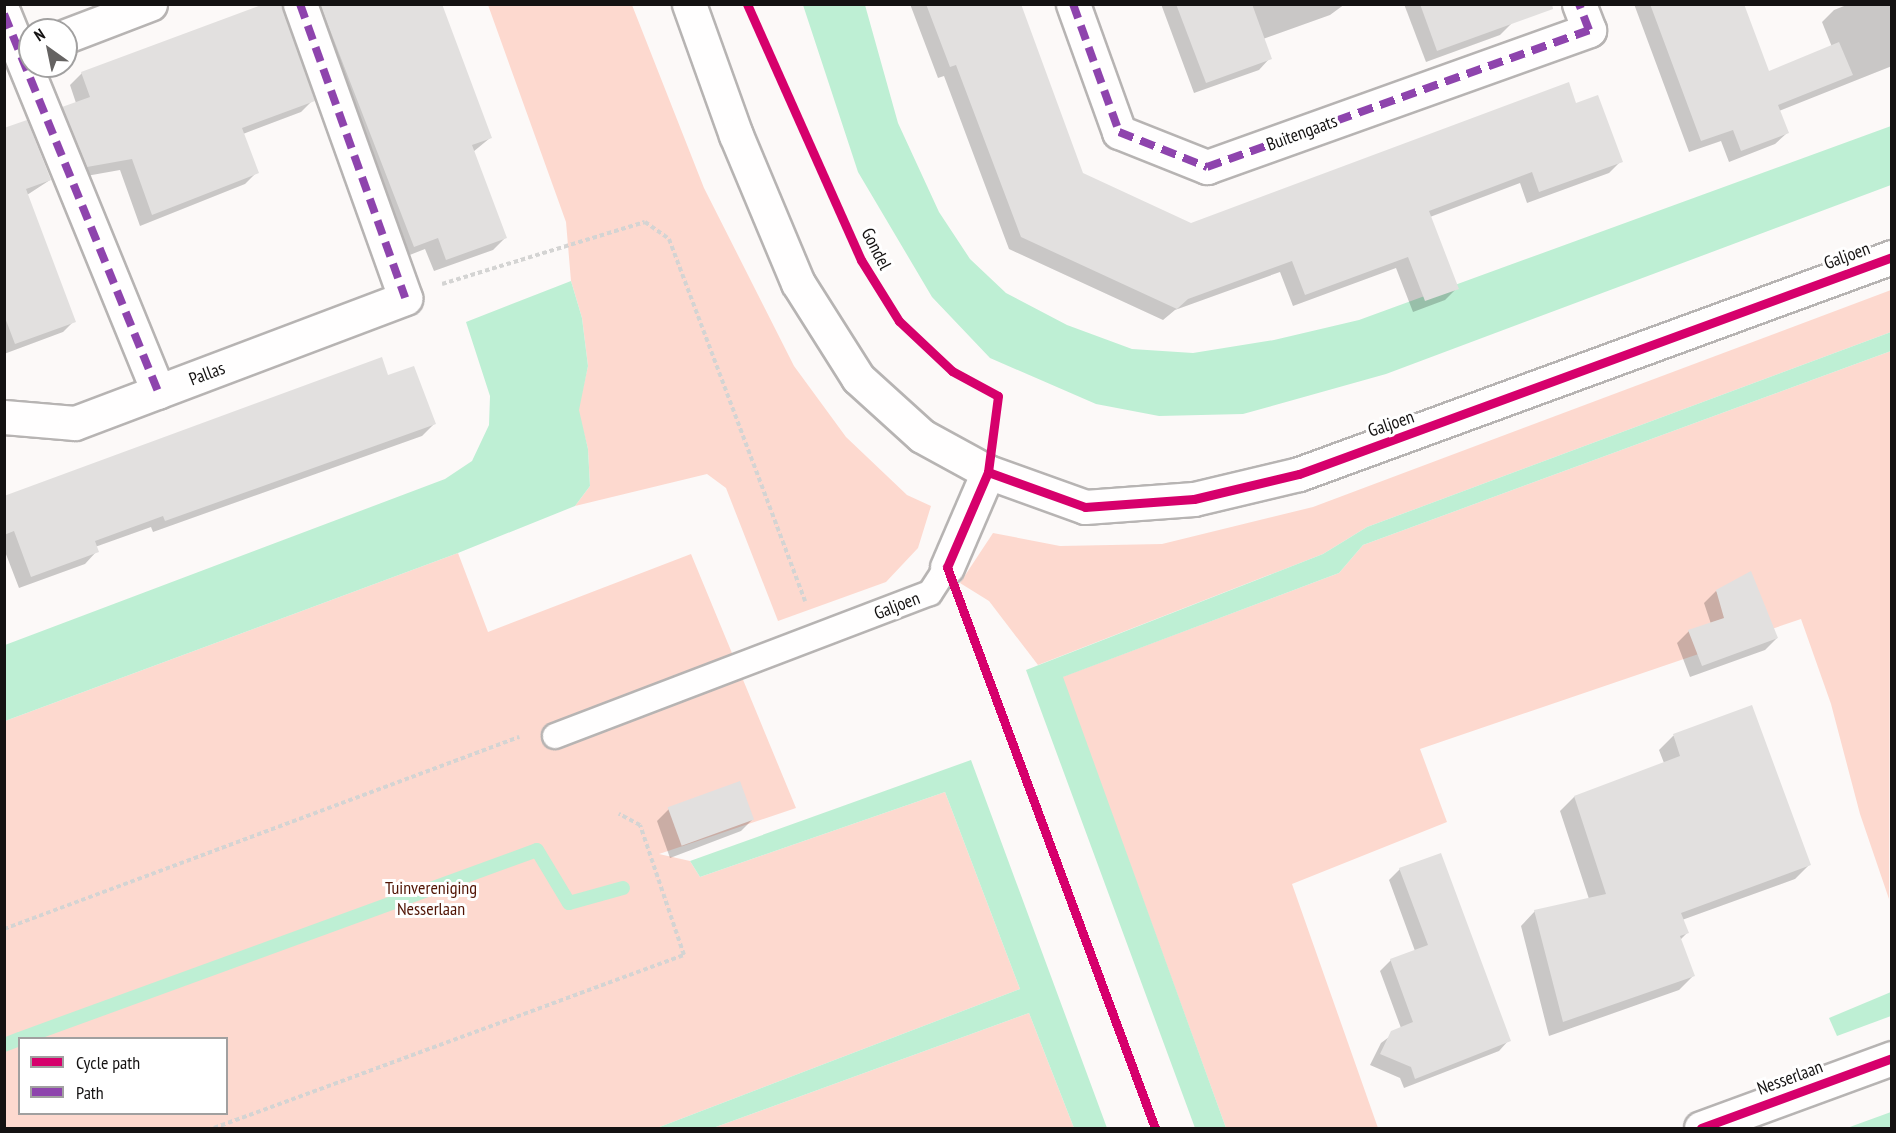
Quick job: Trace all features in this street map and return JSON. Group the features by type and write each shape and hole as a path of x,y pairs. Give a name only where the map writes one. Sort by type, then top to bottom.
{"street":[{"path":"78,31 150,4"},
{"path":"300,4 405,298"},
{"path":"689,4 736,135 798,283 858,378 922,436 988,472"},
{"name":"Buitengaats","path":"1073,4 1119,132 1207,167 1589,30 1579,4"},
{"path":"4,14 18,38"},
{"path":"36,78 158,393"},
{"name":"Galjoen","path":"947,567 988,472 1085,507 1194,499 1289,476 1420,432 1892,257"},
{"name":"Pallas","path":"4,417 75,423 405,298"},
{"name":"Nesserlaan","path":"1701,1128 1892,1058"}],"lane":[{"name":"Galjoen","path":"555,736 930,593 947,567"}],"path":[{"path":"405,298 645,222 669,239 818,636"},
{"path":"4,929 533,731 555,736"},
{"path":"214,1128 684,955 640,825 619,814"}],"green space":[{"path":"488,5 632,5 704,188 794,366 846,437 907,495 931,506 918,548 886,582 778,621 726,488 707,474 575,506 590,486 588,449 578,410 588,366 582,318 571,281 566,222"},
{"path":"1891,290 1891,332 1367,527 1323,554 1038,665 989,601 960,583 993,533 1060,546 1162,544 1313,507"},
{"path":"1891,351 1889,899 1860,814 1831,704 1801,619 1420,749 1447,822 1292,884 1378,1128 1226,1128 1062,677 1339,573 1363,545"},
{"name":"Tuinvereniging Nesserlaan","path":"458,553 488,632 691,554 796,808 659,854 690,861 700,877 945,792 1020,989 657,1128 5,1128 5,721"},
{"path":"1029,1013 1074,1128 713,1128"}],"shaded area":[{"path":"803,5 865,5 898,123 939,212 970,259 1006,293 1067,325 1132,349 1193,353 1274,340 1359,320 1891,126 1891,185 1386,374 1243,414 1159,416 1096,404 990,358 932,297 858,172"},
{"path":"571,281 582,318 588,366 579,410 588,449 590,486 575,506 458,553 5,721 5,645 445,479 472,461 489,425 490,396 466,322"},
{"path":"1891,332 1891,351 1363,545 1339,573 1063,677 1226,1128 1195,1128 1026,670 1323,554 1367,527"},
{"path":"971,760 1107,1128 1074,1128 1029,1013 713,1128 657,1128 1020,989 945,792 700,877 690,861"},
{"path":"1891,992 1891,1016 1837,1036 1829,1018"},
{"path":"1891,1112 1891,1128 1847,1128"}],"building":[{"path":"264,4 282,4 315,101 242,128 259,173 152,215 132,159 87,167 62,107 90,97 81,72"},
{"path":"320,4 442,4 492,138 472,145 507,238 446,260 438,238 414,247"},
{"path":"926,4 1021,4 1083,173 1191,223 1569,82 1576,103 1598,95 1623,162 1539,192 1532,172 1429,211 1459,289 1425,301 1408,257 1305,295 1292,261 1188,299 1177,309 1021,237 956,65 950,67"},
{"path":"1176,4 1252,4 1272,59 1206,83"},
{"path":"1420,4 1552,4 1553,9 1437,51"},
{"path":"1650,4 1744,4 1769,71 1839,42 1853,75 1778,105 1789,133 1741,151 1733,130 1701,141"},
{"path":"27,120 51,180 26,189 76,322 15,344 4,315 4,128"},
{"path":"382,357 388,375 414,366 436,424 165,521 163,516 95,541 99,552 31,577 14,531 4,535 4,496"},
{"path":"1751,571 1778,638 1702,666 1688,630 1724,618 1716,590"},
{"path":"1752,705 1811,865 1681,913 1689,933 1680,936 1695,976 1563,1022 1534,910 1606,894 1574,796 1680,756 1673,734"},
{"path":"740,781 754,820 682,846 668,807"},
{"path":"1441,853 1511,1041 1415,1079 1411,1067 1380,1054 1391,1031 1413,1022 1390,959 1428,945 1399,868"}],"waterway":[{"path":"25,1037 537,850 569,903 623,888"},
{"path":"4,1045 18,1040"}],"marked path":[{"path":"300,4 405,298"},
{"path":"1073,4 1119,132 1207,167 1589,30 1579,4"},
{"path":"4,14 158,392"}],"cycle path":[{"name":"Gondel","path":"747,4 861,260 899,321 952,371 998,396 988,472 947,567 1155,1128"},
{"path":"988,472 1085,507 1194,499 1299,474 1892,257"},
{"path":"1701,1128 1892,1058"}]}
